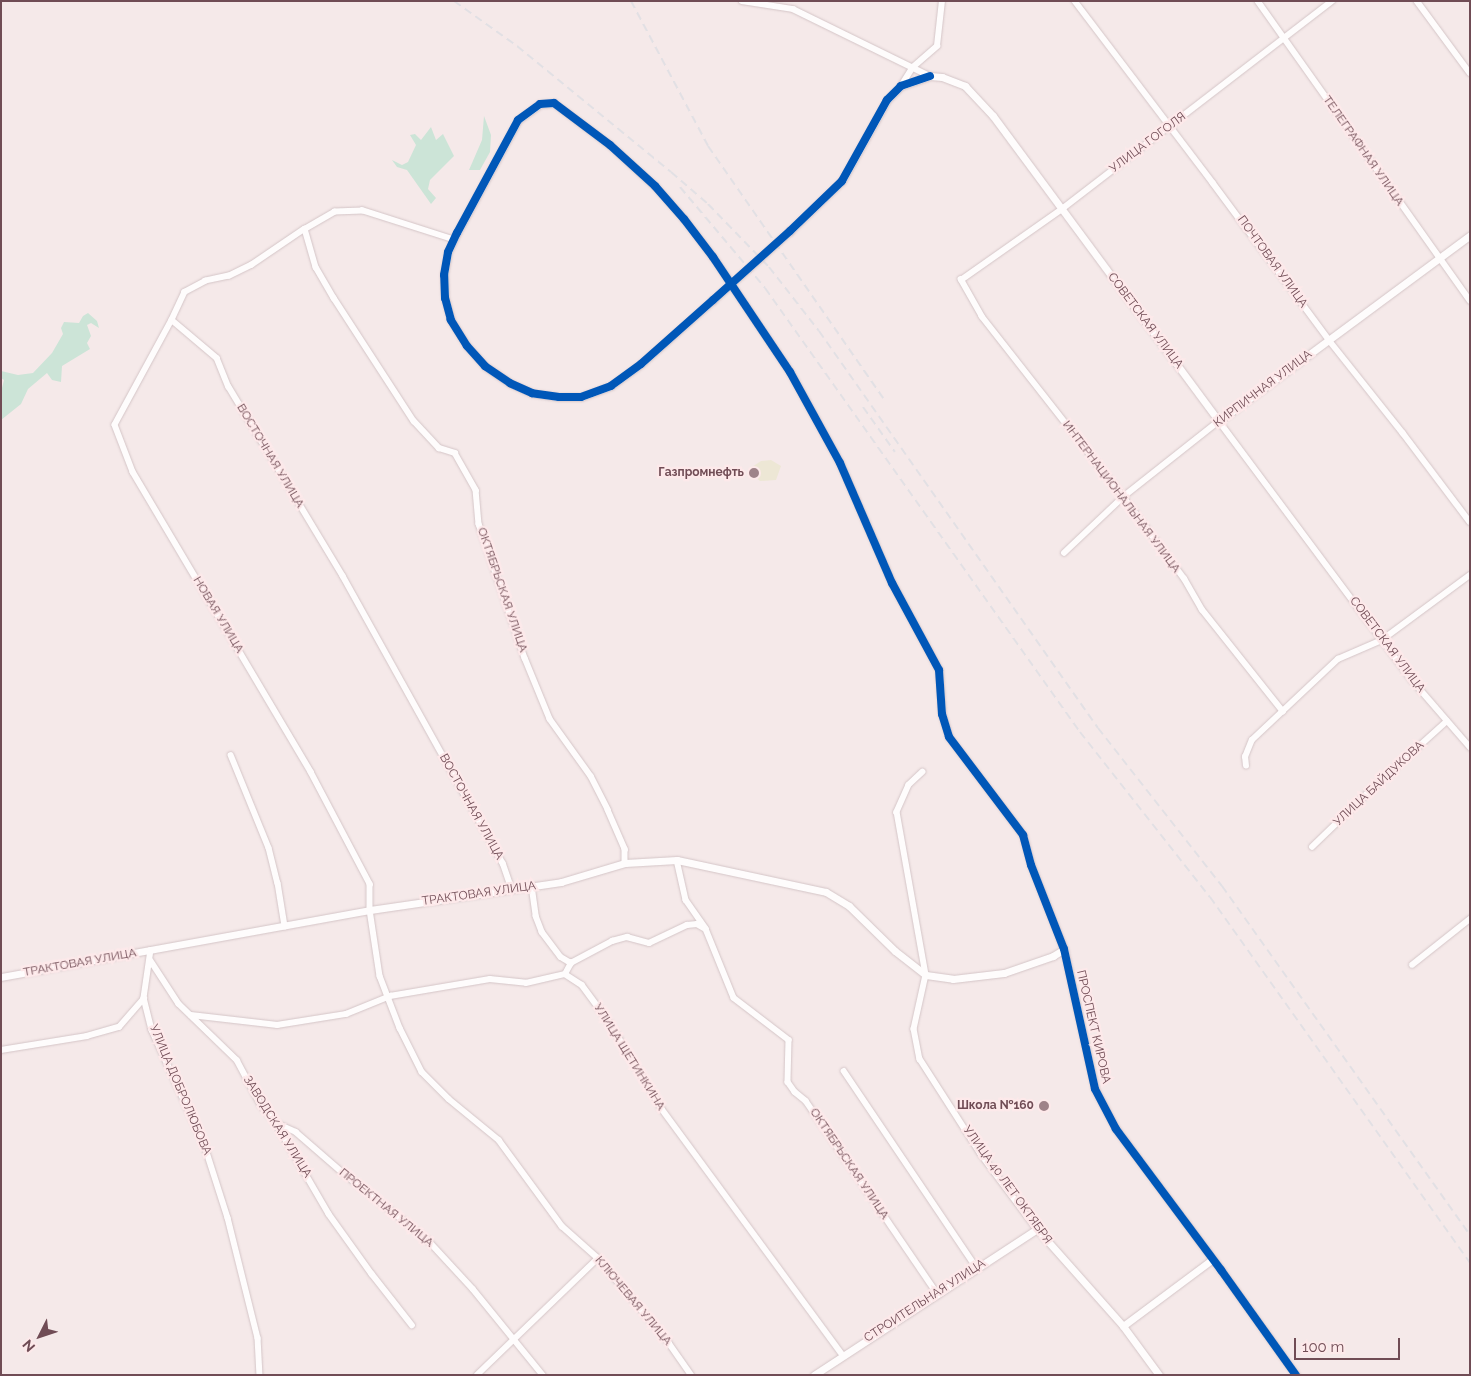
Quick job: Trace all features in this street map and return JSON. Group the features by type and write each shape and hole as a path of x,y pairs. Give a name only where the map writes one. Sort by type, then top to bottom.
{"street":[{"name":"СОВЕТСКАЯ УЛИЦА","path":"742,1 793,9 930,76 942,77 965,86 970,91 993,116 1412,680 1470,747"},
{"path":"901,86 913,67 937,46 942,1"},
{"name":"ПОЧТОВАЯ УЛИЦА","path":"1074,1 1170,126 1329,340 1403,433 1470,522"},
{"name":"ТЕЛЕГРАФНАЯ УЛИЦА","path":"1258,1 1470,300"},
{"name":"УЛИЦА ГОГОЛЯ","path":"961,280 1062,209 1332,1"},
{"path":"1417,1 1470,73"},
{"path":"901,86 930,76"},
{"name":"ПРОСПЕКТ КИРОВА","path":"901,86 888,100 842,181 790,231 713,300 641,364 611,386 582,397 559,397 532,393 510,384 485,366 467,346 451,320 445,298 444,275 448,252 518,120 540,104 554,103 610,144 655,186 713,257 790,372 840,463 892,583 940,670 942,714 949,736 1024,835 1031,865 1064,949 1095,1089 1116,1129 1296,1375"},
{"path":"172,320 185,292 206,281 229,276 252,265 305,229 335,212 363,211 454,240"},
{"name":"ОКТЯБРЬСКАЯ УЛИЦА","path":"305,229 316,267 414,421 439,448 455,453 476,490 479,524 525,658 550,720 591,776 608,810 625,850 625,863"},
{"name":"КИРПИЧНАЯ УЛИЦА","path":"1064,553 1124,497 1220,421 1470,235"},
{"name":"ИНТЕРНАЦИОНАЛЬНАЯ УЛИЦА","path":"961,280 982,317 1124,497 1184,579 1202,610 1282,712"},
{"name":"ВОСТОЧНАЯ УЛИЦА","path":"172,320 217,358 229,387 342,576 503,863 512,889"},
{"name":"НОВАЯ УЛИЦА","path":"172,320 115,425 133,472 311,772 370,884 370,910"},
{"path":"1246,766 1245,756 1252,740 1338,659 1382,640 1470,575"},
{"name":"УЛИЦА БАЙДУКОВА","path":"1312,847 1374,787 1448,721"},
{"path":"231,755 269,848 278,883 285,926"},
{"name":"УЛИЦА 40 ЛЕТ ОКТЯБРЯ","path":"923,772 909,785 897,812 926,975 914,1029 920,1059 981,1154 1037,1229 1123,1326 1159,1375"},
{"name":"ОКТЯБРЬСКАЯ УЛИЦА","path":"677,860 686,900 706,929 734,998 789,1040 788,1082 795,1092 806,1101 937,1293"},
{"name":"ТРАКТОВАЯ УЛИЦА","path":"1,977 370,910 561,882 625,863 677,860 826,892 849,906 895,951 926,975"},
{"path":"532,886 536,916 542,932 561,958 571,964"},
{"name":"КЛЮЧЕВАЯ УЛИЦА","path":"370,910 380,976 390,996 400,1028 422,1072 449,1099 499,1140 562,1226 598,1258 669,1343 691,1375"},
{"path":"1412,965 1470,919"},
{"path":"191,1015 277,1025 346,1014 390,996 490,978 526,983 565,974 571,964 612,942 627,937 650,943 687,925 697,924 706,929"},
{"path":"926,975 953,979 1004,973 1053,956 1064,949"},
{"name":"УЛИЦА ДОБРОЛЮБОВА","path":"151,950 152,962 144,998 152,1030 205,1146 228,1218 258,1338 260,1375"},
{"name":"ЗАВОДСКАЯ УЛИЦА","path":"152,962 179,1004 237,1060 261,1105 276,1123 329,1214 412,1325"},
{"name":"УЛИЦА ЩЕТИНКИНА","path":"565,974 582,985 610,1024 662,1109 842,1355"},
{"path":"1,1050 87,1036 119,1027 144,998"},
{"path":"844,1071 977,1268"},
{"name":"ПРОЕКТНАЯ УЛИЦА","path":"276,1123 296,1132 342,1172 427,1239 473,1289 543,1375"},
{"name":"СТРОИТЕЛЬНАЯ УЛИЦА","path":"814,1375 1037,1229"},
{"path":"477,1375 598,1258"},
{"path":"1123,1326 1213,1260"}],"shaded area":[{"path":"484,116 491,135 490,152 480,170 469,170 482,140"},
{"path":"431,127 436,140 443,134 454,156 430,180 428,189 436,198 431,204 407,170 397,167 392,160 402,165 408,162 416,145 410,135 415,134 421,140"},
{"path":"88,313 97,321 99,328 91,323 87,325 91,336 87,343 90,349 62,366 61,382 52,380 47,373 28,389 21,404 1,420 1,392 4,380 1,378 1,371 18,375 33,373 52,353 63,334 61,328 64,322 79,323 83,316"},
{"path":"771,460 781,466 776,480 760,481 754,476 752,467 761,461"}],"railway":[{"path":"454,1 517,46 671,172 708,204 769,267 819,331 1098,728 1222,886 1470,1235"},
{"path":"631,1 708,146 883,398"},
{"path":"680,187 765,288 1080,732 1210,897 1470,1263"},
{"path":"863,407 895,452"}],"cycle path":[{"path":"930,76 901,86 887,100 842,181 790,231 713,300 641,364 611,386 581,397 559,397 532,393 510,383 485,366 467,346 451,320 445,298 444,275 448,252 518,120 540,104 554,103 610,145 655,186 684,219 713,257 790,372 840,463 892,583 939,670 942,714 949,737 1023,835 1031,865 1064,949 1095,1089 1116,1129 1296,1375"}],"place":[{"name":"Газпромнефть","path":"754,473"},
{"name":"Школа №160","path":"1044,1106"}]}
